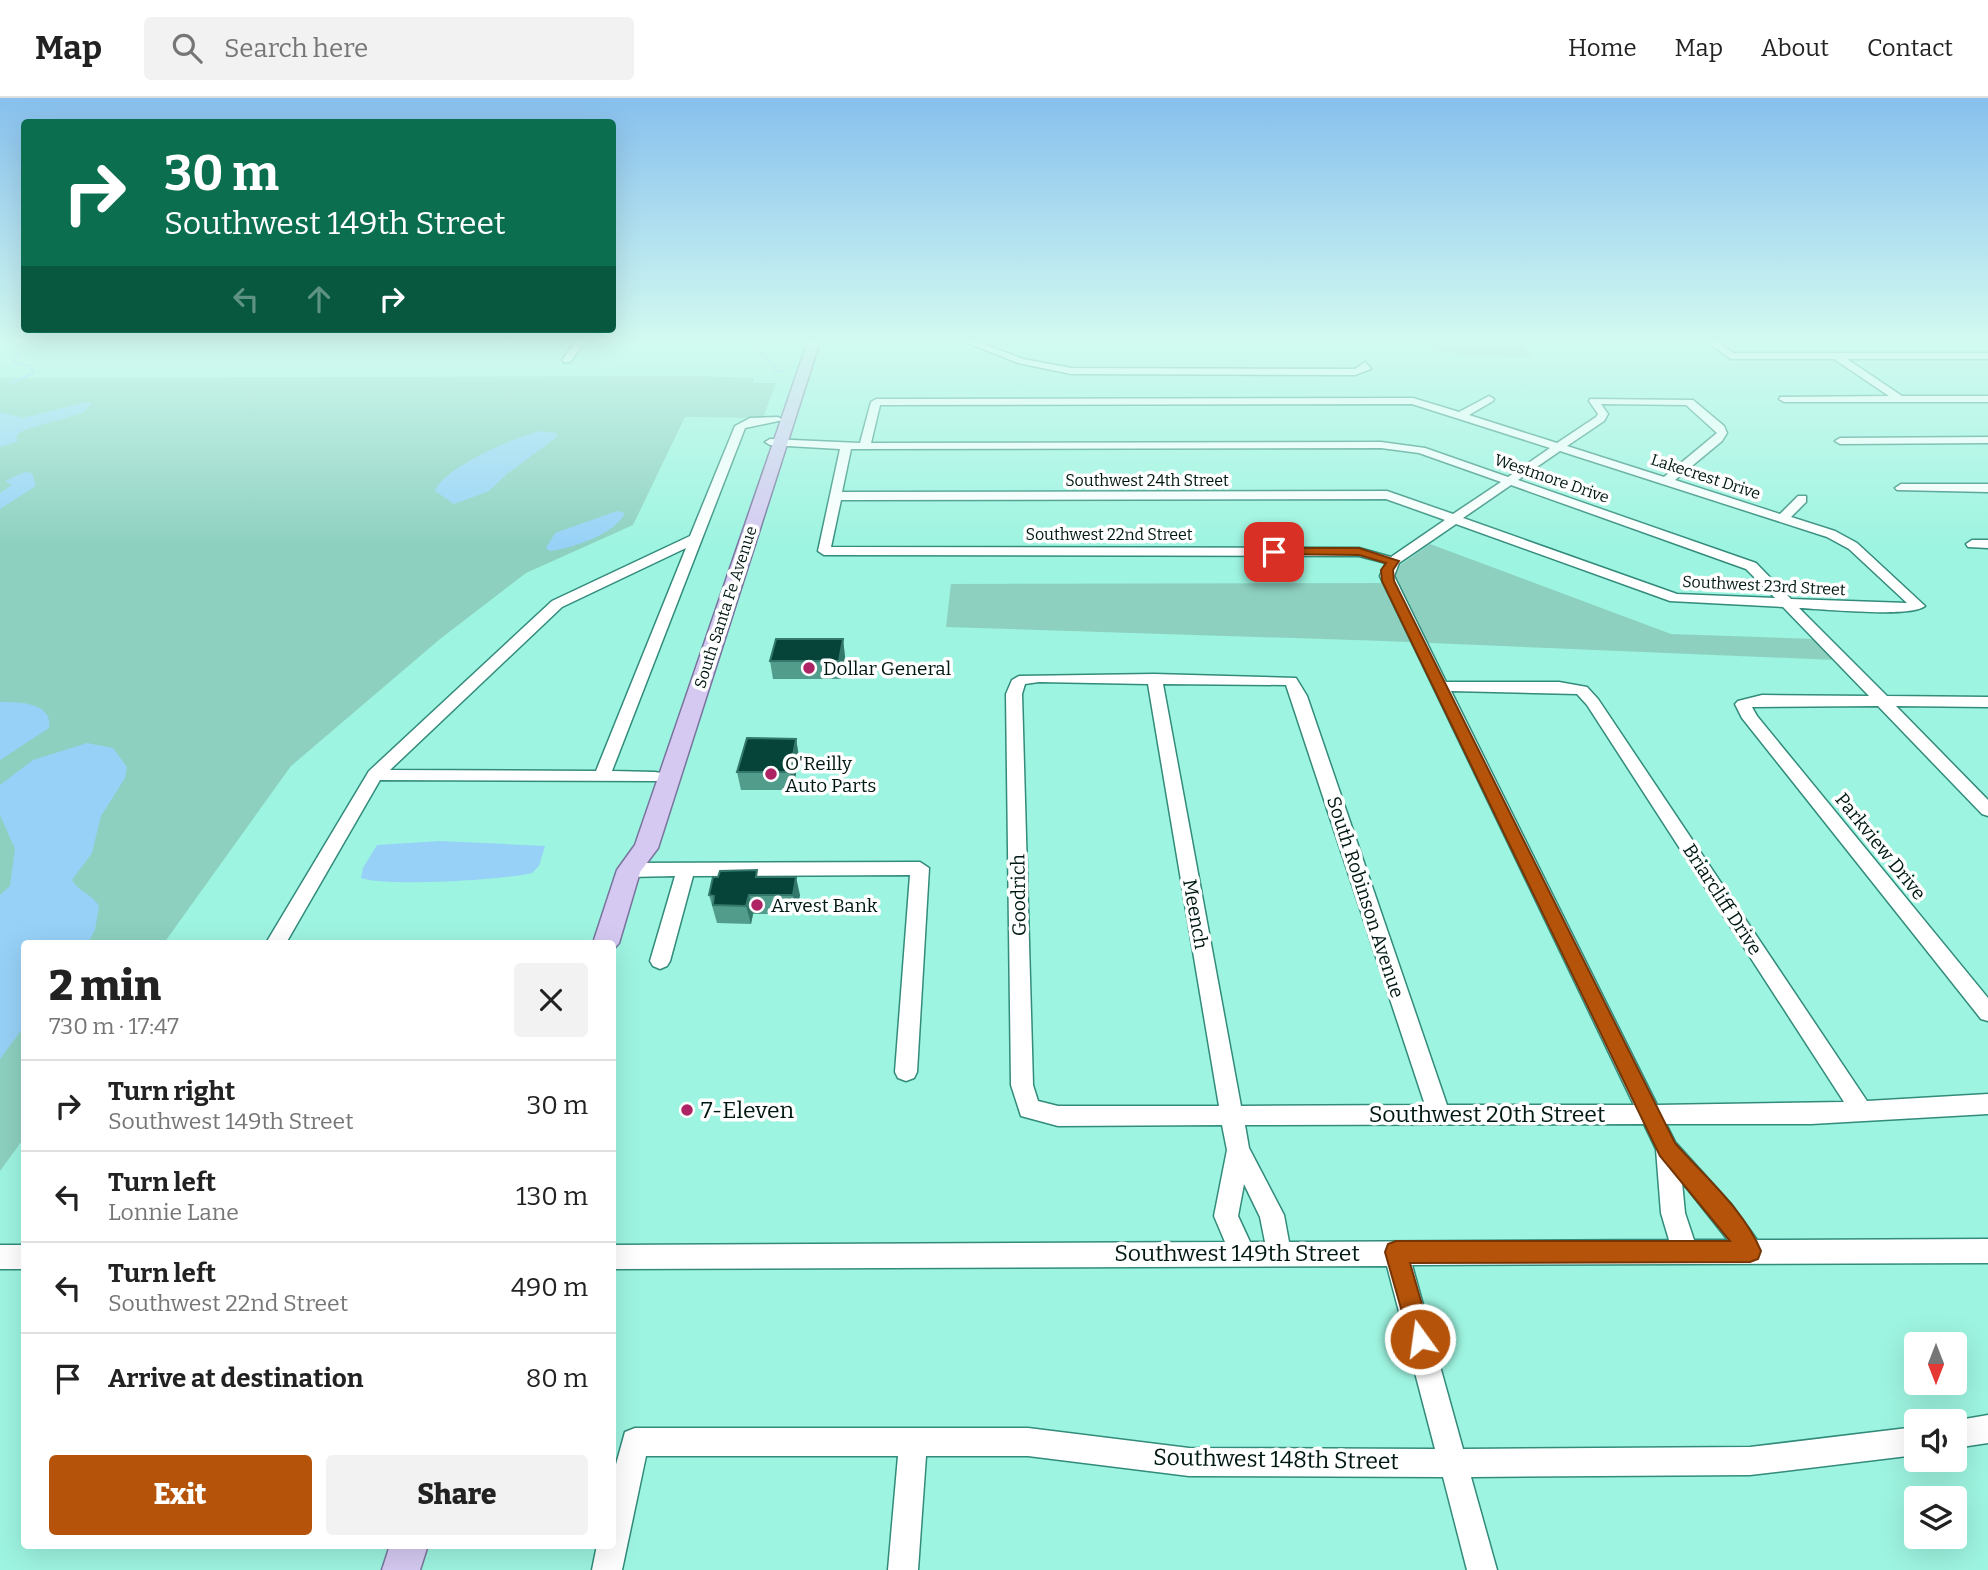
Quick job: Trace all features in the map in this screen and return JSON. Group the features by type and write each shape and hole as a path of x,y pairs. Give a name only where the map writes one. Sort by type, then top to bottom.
{"main road":[{"name":"South Santa Fe Avenue","path":"607,940 629,870 646,848 773,447 781,410"},
{"name":"South Santa Fe Avenue","path":"629,870 628,858 655,777 787,410"},
{"path":"401,1570 408,1549"}],"street":[{"name":"Lakecrest Drive","path":"865,446 874,410"},
{"name":"Lakecrest Drive","path":"1446,410 1783,518 1849,543 1918,606"},
{"path":"1462,415 1471,410"},
{"path":"1599,410 1603,416 1393,561 1387,570 1388,581 1653,1114 1667,1149 1673,1213 1685,1252"},
{"path":"1667,481 1722,433 1697,410"},
{"path":"602,776 740,426 750,421 778,420"},
{"path":"1840,441 1988,440"},
{"path":"835,496 846,446"},
{"name":"Westmore Drive","path":"773,447 1396,446 1421,450 1741,560 1760,573 1988,810"},
{"path":"1901,488 1988,488"},
{"name":"Southwest 24th Street","path":"835,496 1378,495 1399,497 1455,518"},
{"name":"Southwest 22nd Street","path":"835,496 824,551 1359,552 1393,561"},
{"path":"1783,518 1802,499"},
{"name":"Southwest 23rd Street","path":"1455,518 1664,595 1698,601 1899,608 1918,606"},
{"path":"278,940 375,775 557,604 696,538"},
{"path":"1972,544 1988,544"},
{"name":"Goodrich","path":"1029,1109 1022,1071 1014,694 1019,681 1154,678"},
{"name":"South Robinson Avenue","path":"1154,678 1291,681 1299,695 1438,1115"},
{"name":"Meench","path":"1154,678 1238,1150 1272,1215 1279,1252"},
{"name":"Briarcliff Drive","path":"1440,686 1559,687 1582,690 1594,702 1861,1110"},
{"name":"Parkview Drive","path":"1882,700 1762,700 1743,704 1750,718 1988,1013"},
{"path":"1882,700 1988,702"},
{"path":"375,775 655,777"},
{"path":"629,870 920,868 906,1072"},
{"path":"660,961 686,870"},
{"name":"Southwest 20th Street","path":"1029,1109 1058,1116 1811,1114 1988,1104"},
{"path":"1667,1149 1723,1212 1750,1251"},
{"name":"Meench","path":"1238,1150 1226,1216 1242,1253"},
{"name":"Southwest 149th Street","path":"616,1257 1988,1251"},
{"path":"1396,1252 1482,1570"},
{"path":"0,1257 21,1257"},
{"path":"1967,1432 1988,1429"},
{"name":"Southwest 148th Street","path":"616,1526 635,1442 1059,1443 1189,1462 1452,1463 1750,1461 1856,1451 1904,1443"},
{"path":"903,1570 912,1443"},
{"path":"607,1570 611,1549"}],"shaded area":[{"path":"0,410 766,410 763,418 685,417 633,525 526,573 440,639 291,766 166,940 21,940 21,1142 0,1171"},
{"path":"56,410 86,410 24,430 17,435 17,442 0,447 0,412 22,418"},
{"path":"541,431 557,433 557,437 507,474 489,491 454,504 435,491 452,472 466,463 515,439"},
{"path":"25,472 32,473 36,486 0,509 0,493 12,485 5,481"},
{"path":"617,511 625,513 620,521 592,539 550,551 546,548 555,533"},
{"path":"1430,544 1671,634 1815,639 1835,660 1384,641 946,627 951,584 1398,583 1395,576 1400,565"},
{"path":"0,702 25,703 40,708 49,719 49,728 0,760"},
{"path":"87,743 113,748 127,767 125,778 101,816 92,853 72,880 99,906 95,930 90,940 21,940 21,1031 0,1059 0,895 10,886 15,849 0,815 0,785 33,760"},
{"path":"441,841 545,846 539,866 532,873 517,876 419,882 361,878 363,868 377,845"}],"building":[{"path":"776,639 843,639 839,661 770,661"},
{"path":"747,738 796,739 790,772 737,772"},
{"path":"757,870 756,877 796,877 793,895 749,895 746,906 713,905 714,896 709,895 713,877 718,877 720,871"}],"place":[{"name":"Dollar General","path":"809,668"},
{"name":"O'Reilly Auto Parts","path":"771,774"},
{"name":"Arvest Bank","path":"757,905"},
{"name":"7-Eleven","path":"687,1110"}],"route":[{"path":"1274,552 1365,552 1393,561 1387,570 1388,581 1653,1114 1667,1149 1723,1212 1750,1251 1396,1252 1420,1339"}]}
